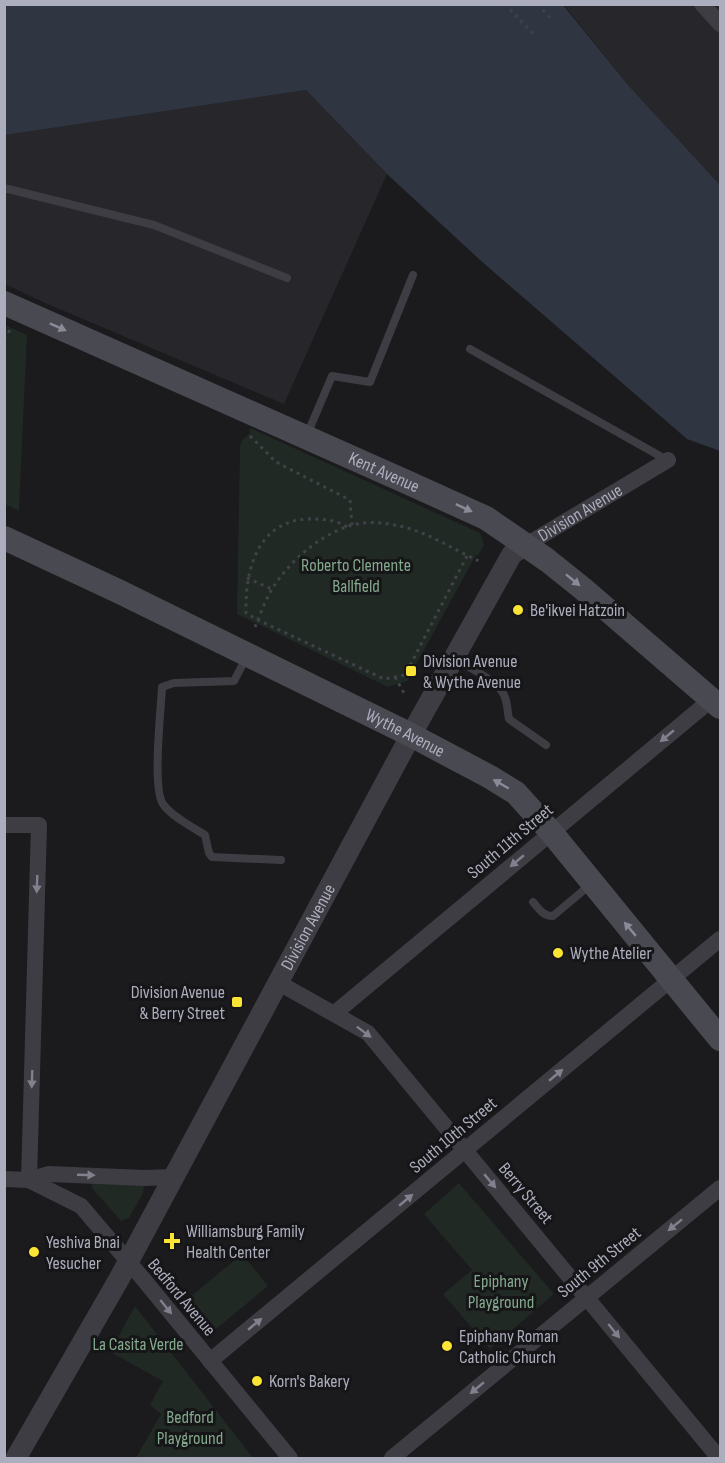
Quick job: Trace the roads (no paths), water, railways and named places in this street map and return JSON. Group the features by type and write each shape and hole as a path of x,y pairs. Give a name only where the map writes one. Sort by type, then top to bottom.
{"main road":[{"name":"Kent Avenue","path":"10,313 306,437 486,518 582,588 718,699"},
{"name":"Wythe Avenue","path":"4,538 127,595 411,735 508,788 523,801 550,832 720,1039"}],"street":[{"path":"702,4 720,24"},
{"name":"Division Avenue","path":"16,1458 128,1262 277,982 512,554 668,460"},
{"name":"South 11th Street","path":"335,1013 550,832 718,699"},
{"path":"4,825 39,825 29,1180"},
{"name":"South 10th Street","path":"210,1361 720,939"},
{"name":"Berry Street","path":"277,982 368,1033 719,1458"},
{"name":"Bedford Avenue","path":"4,1179 29,1180 49,1174 173,1177"},
{"name":"Bedford Avenue","path":"29,1180 81,1206 290,1458"},
{"name":"South 9th Street","path":"392,1458 720,1188"}],"lane":[{"path":"4,188 154,225 287,278"},
{"path":"306,437 332,376 370,382 413,275"},
{"path":"470,349 668,460"},
{"path":"248,656 234,681 174,683 162,687 157,771 161,802 168,810 205,835 212,857 281,860"},
{"path":"454,659 498,686 504,694 509,719 546,745"},
{"path":"533,902 543,914 553,916 592,883"}],"water":[{"path":"5,4 563,5 628,85 720,185 720,451 687,439 480,260 387,174 306,90 5,135"}],"place":[{"name":"Be'ikvei Hatzoin","path":"518,610"},
{"name":"Division Avenue & Wythe Avenue","path":"411,671"},
{"name":"Wythe Atelier","path":"558,953"},
{"name":"Division Avenue & Berry Street","path":"237,1002"},
{"name":"Williamsburg Family Health Center","path":"172,1241"},
{"name":"Yeshiva Bnai Yesucher","path":"34,1252"},
{"name":"Epiphany Roman Catholic Church","path":"447,1346"},
{"name":"Korn's Bakery","path":"257,1381"}],"park label":[{"name":"Roberto Clemente Ballfield","path":"356,575"},
{"name":"Epiphany Playground","path":"501,1291"},
{"name":"La Casita Verde","path":"138,1344"},
{"name":"Bedford Playground","path":"190,1427"}]}
